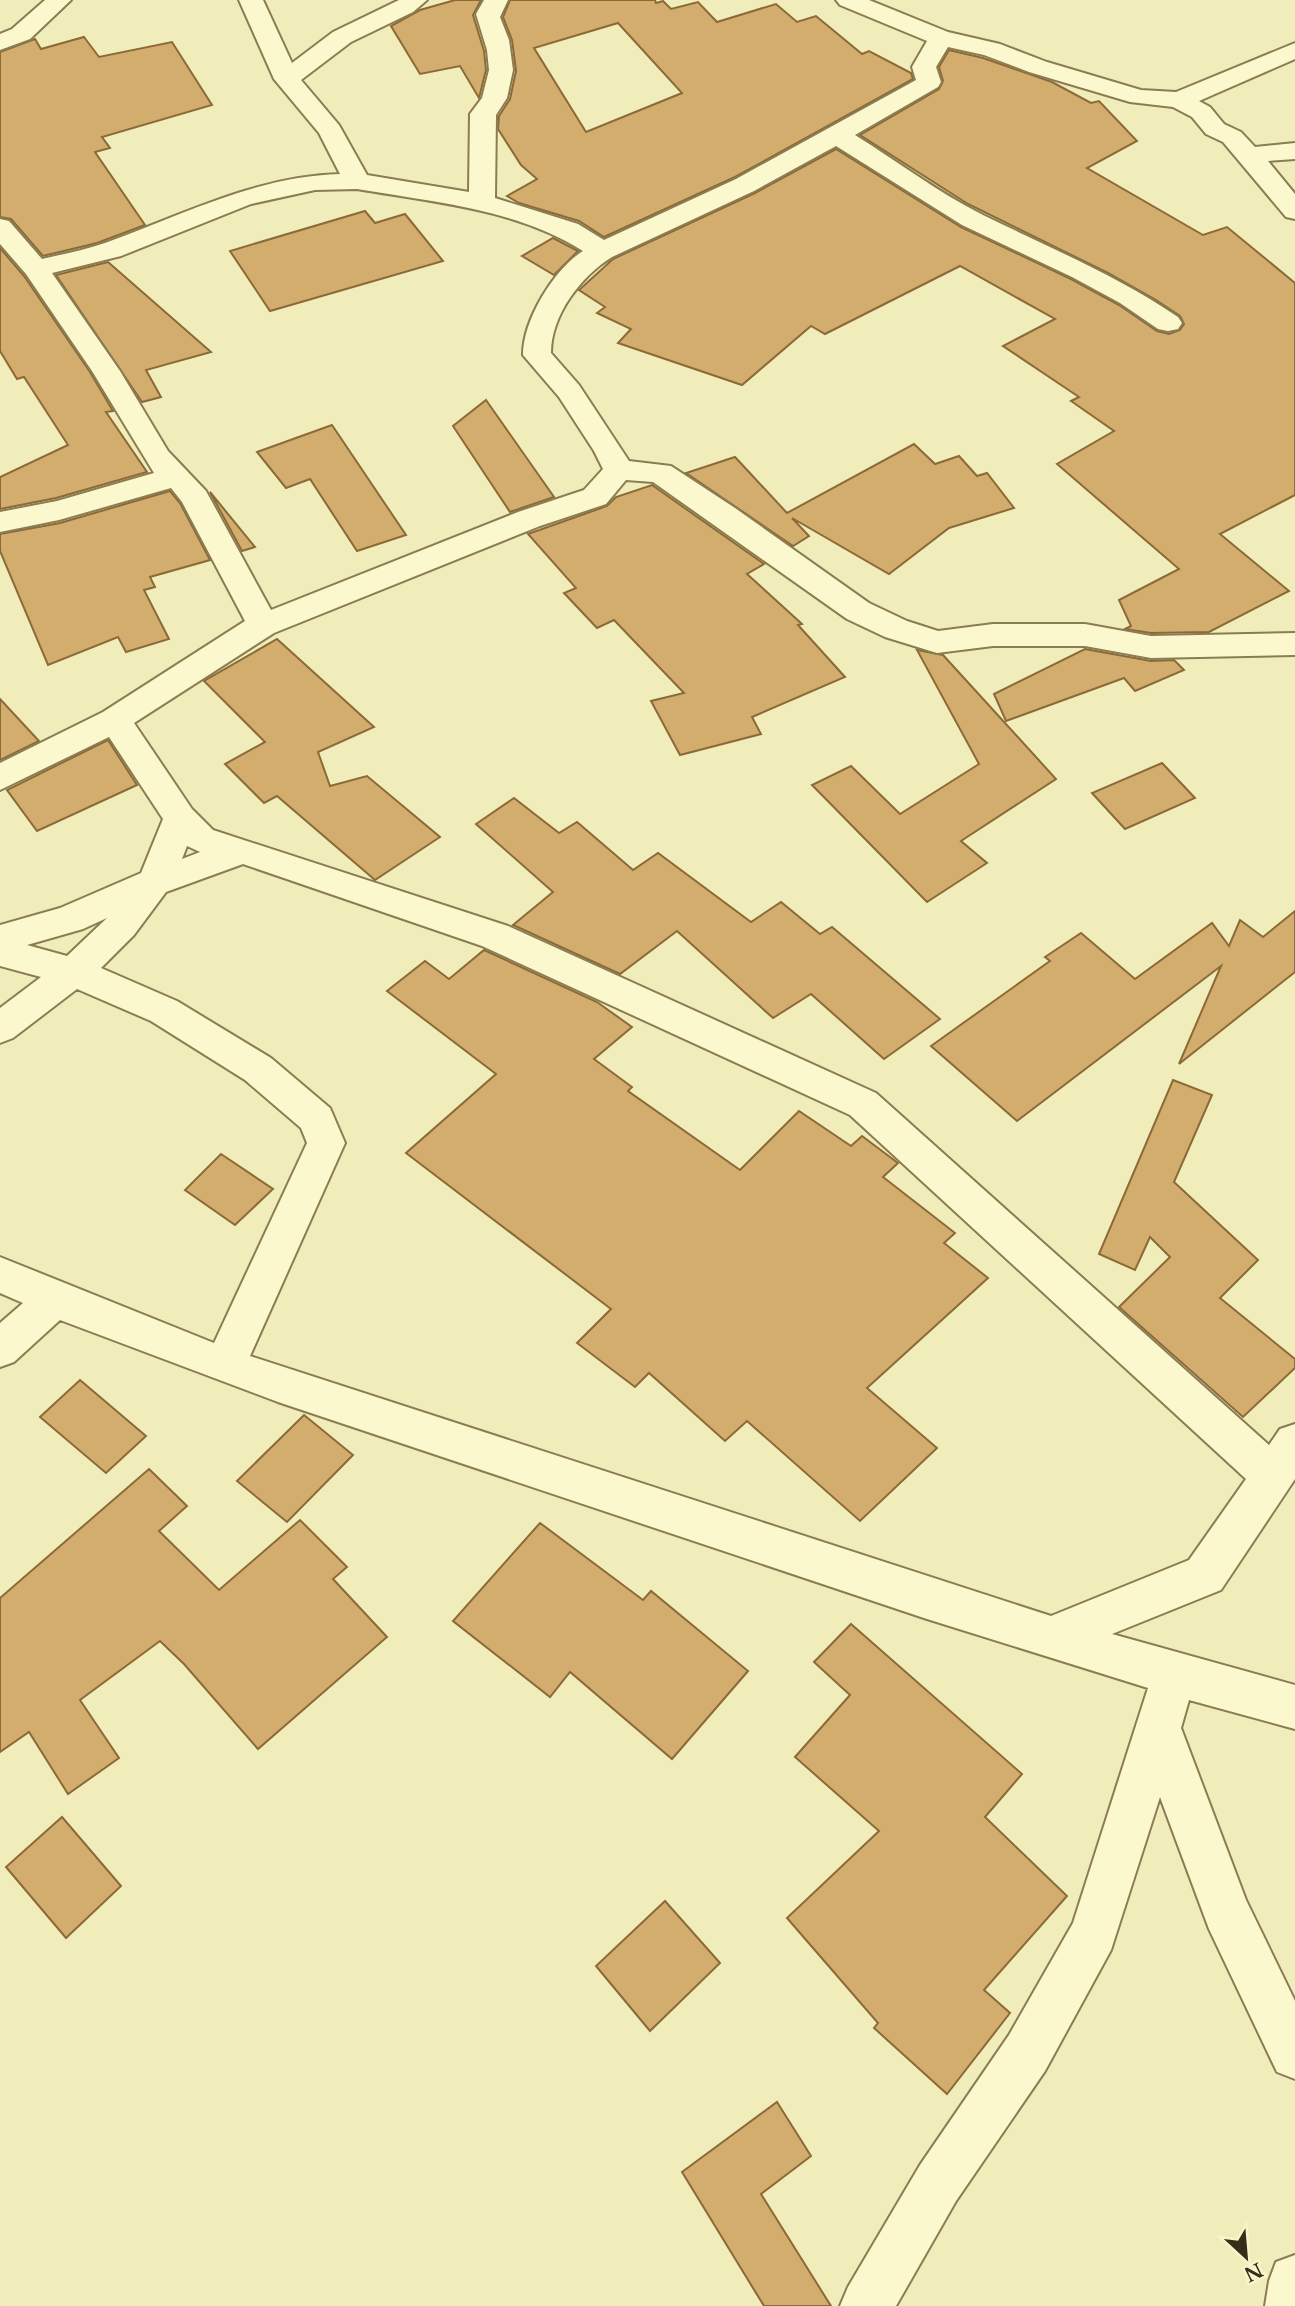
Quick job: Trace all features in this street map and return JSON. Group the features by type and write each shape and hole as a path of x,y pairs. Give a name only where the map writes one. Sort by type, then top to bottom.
{"street":[{"path":"0,43 21,34 59,0"},
{"path":"251,0 286,79 330,130 357,181"},
{"path":"286,79 342,37 405,8 415,0"},
{"path":"482,202 483,114 493,103 500,84 497,40 487,19 490,7 496,0"},
{"path":"848,0 941,38 991,49 1038,67 1139,97 1178,100 1200,111 1215,129 1231,137 1295,211"},
{"path":"618,470 610,450 569,391 537,355 537,344 555,297 581,264 602,251 745,185 922,89 929,82 924,67 941,38"},
{"path":"1178,100 1295,50"},
{"path":"839,136 971,219 1082,271 1130,297 1168,323"},
{"path":"1249,155 1295,151"},
{"path":"36,270 111,250 243,198 315,182 357,181 482,202 569,230 602,251"},
{"path":"0,228 71,317 156,457 173,477 182,481 195,498 263,625"},
{"path":"0,778 115,720 263,625 530,519 595,497 618,470"},
{"path":"618,470 660,474 724,515 858,611 896,629 937,642 993,635 1085,635 1151,648 1295,643"},
{"path":"0,522 59,510 173,477"},
{"path":"115,720 180,818 202,840 243,851 495,936 765,1062 863,1104 1284,1459 1205,1575 1054,1636"},
{"path":"0,1028 75,972 111,939 154,882 180,818"},
{"path":"0,939 70,919 154,882 243,851"},
{"path":"0,952 75,972 176,1018 258,1069 317,1119 326,1143 225,1365"},
{"path":"0,1275 54,1300 225,1365 892,1589 1054,1636 1174,1676 1295,1707"},
{"path":"0,1349 54,1300"},
{"path":"867,2306 938,2183 1027,2053 1094,1933 1174,1676"},
{"path":"1158,1729 1226,1912 1295,2054"},
{"path":"1292,2306 1295,2281"}],"building":[{"path":"455,0 481,0 473,15 484,51 486,70 479,98 460,66 420,74 391,26 420,10"},
{"path":"510,0 655,0 656,3 663,1 671,9 698,2 717,22 776,4 797,22 816,16 862,54 869,51 911,73 913,79 735,177 604,237 579,221 519,203 507,196 537,179 521,165 498,129 499,116 510,99 516,71 512,40 503,17","holes":["618,23 682,93 586,132 534,48"]},
{"path":"84,37 99,57 172,42 212,105 102,137 110,148 95,152 145,225 97,243 43,256 11,219 0,217 0,52 35,39 41,49"},
{"path":"949,50 983,58 1052,82 1091,103 1099,101 1137,141 1087,168 1203,235 1227,227 1295,283 1295,495 1220,534 1289,591 1209,632 1151,633 1125,629 1131,626 1119,600 1179,569 1057,464 1114,431 1071,401 1079,397 1003,346 1055,319 960,266 825,334 811,326 742,385 618,343 631,329 597,313 605,307 579,290 613,259 755,193 836,149 961,227 1071,279 1119,305 1157,331 1169,334 1180,330 1184,324 1180,316 1156,300 1108,273 968,204 860,135 939,89 943,81 939,67"},
{"path":"365,211 375,223 405,214 443,261 270,311 230,251"},
{"path":"553,238 578,251 554,275 522,256"},
{"path":"0,248 24,276 90,372 113,411 106,412 147,472 56,498 0,509 0,477 68,445 24,377 17,379 0,351"},
{"path":"108,262 211,352 146,370 161,397 142,402 56,275"},
{"path":"486,400 554,497 510,512 453,426"},
{"path":"332,425 406,535 357,551 310,479 286,488 257,452"},
{"path":"914,444 935,464 959,456 977,476 987,473 1014,508 949,528 889,574 792,518 809,536 793,546 686,473 735,457 787,513"},
{"path":"652,485 764,564 747,574 802,624 798,625 845,677 752,717 761,734 680,755 651,701 684,693 614,620 597,628 564,593 576,588 528,534 607,506 616,497"},
{"path":"170,491 180,503 210,560 150,577 155,587 144,590 169,639 126,652 118,637 48,665 0,551 0,534 60,523"},
{"path":"210,492 255,547 242,551"},
{"path":"277,639 374,727 318,752 330,786 367,776 440,837 375,880 277,796 264,803 225,764 265,742 204,681"},
{"path":"1085,649 1151,661 1174,660 1184,670 1135,691 1124,678 1006,721 994,694"},
{"path":"917,650 943,655 1056,779 961,841 987,863 927,902 812,785 851,766 900,814 979,764"},
{"path":"0,699 39,741 0,760"},
{"path":"108,740 137,785 37,831 7,790"},
{"path":"1162,763 1195,798 1125,829 1092,793"},
{"path":"514,798 559,833 577,822 633,870 658,853 751,922 781,902 820,934 832,927 940,1019 884,1059 811,994 773,1018 677,931 620,974 513,925 553,892 476,824"},
{"path":"1295,911 1295,972 1179,1064 1221,966 1017,1121 931,1046 1050,961 1045,957 1081,933 1135,979 1212,923 1229,946 1240,920 1263,937"},
{"path":"484,950 597,1002 632,1027 594,1059 632,1087 628,1091 740,1170 799,1111 851,1146 862,1136 898,1163 883,1177 955,1233 944,1243 988,1278 867,1388 937,1448 860,1521 747,1421 725,1441 649,1373 635,1387 577,1343 611,1309 406,1153 496,1074 387,991 425,961 449,979"},
{"path":"1173,1080 1212,1095 1174,1182 1258,1260 1220,1298 1295,1359 1295,1368 1243,1417 1119,1307 1170,1257 1150,1237 1135,1270 1099,1254"},
{"path":"221,1154 273,1189 235,1225 185,1190"},
{"path":"80,1380 146,1436 106,1473 40,1417"},
{"path":"304,1415 353,1455 287,1522 237,1481"},
{"path":"149,1469 187,1506 159,1531 219,1590 300,1520 347,1567 333,1579 387,1637 258,1749 184,1664 160,1641 80,1700 119,1758 68,1794 29,1732 0,1752 0,1598"},
{"path":"540,1523 643,1600 651,1591 748,1671 672,1759 570,1672 550,1697 453,1621"},
{"path":"851,1624 1022,1774 985,1817 1067,1896 984,1990 1010,2013 947,2094 874,2028 878,2023 787,1918 879,1831 795,1757 850,1695 814,1662"},
{"path":"62,1817 121,1886 66,1938 6,1867"},
{"path":"665,1901 720,1963 650,2031 596,1966"},
{"path":"777,2102 811,2156 761,2194 831,2306 764,2306 682,2172"}]}
